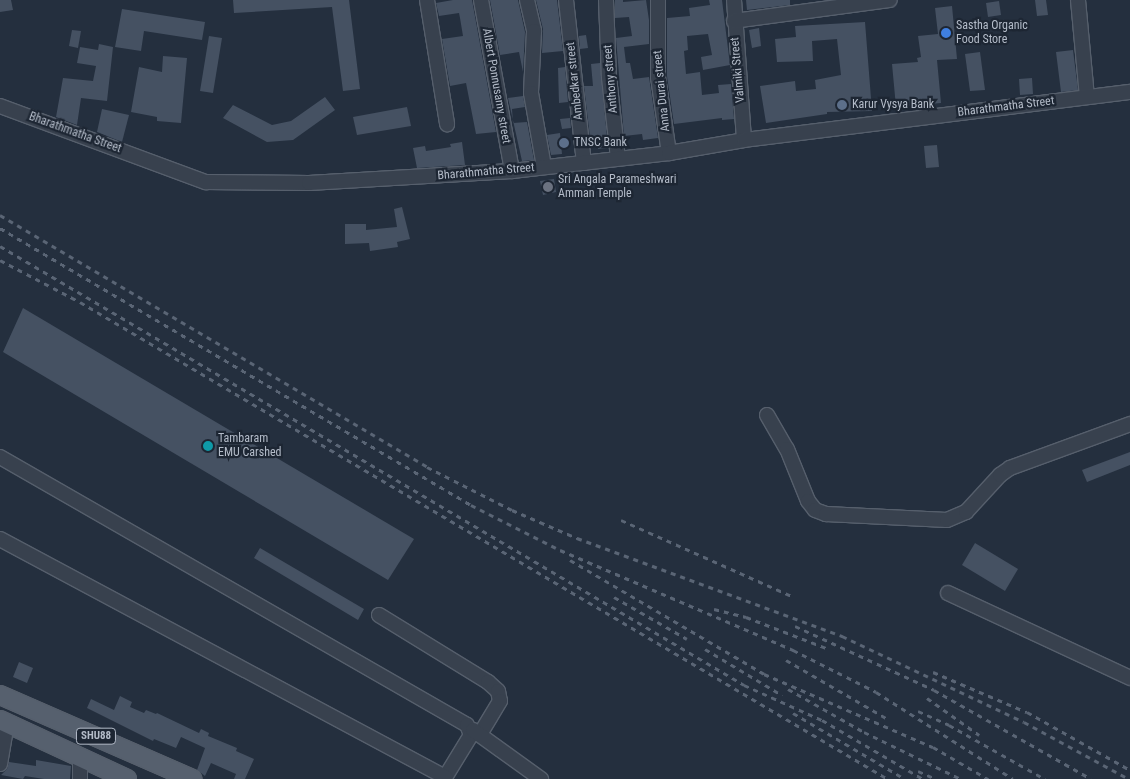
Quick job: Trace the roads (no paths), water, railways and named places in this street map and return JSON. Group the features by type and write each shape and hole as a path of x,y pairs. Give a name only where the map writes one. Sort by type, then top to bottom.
{"main road":[{"name":"SHU88","path":"0,695 192,779"},
{"name":"SHU88","path":"3,722 127,779"}],"street":[{"path":"427,0 447,124"},
{"name":"Albert Ponnusamy street","path":"481,0 512,171"},
{"path":"527,0 534,31 531,93 544,166"},
{"name":"Ambedkar street","path":"566,0 584,162"},
{"name":"Anthony street","path":"606,0 609,77 618,158"},
{"name":"Anna Durai street","path":"658,0 658,78 669,153"},
{"name":"Valmiki Street","path":"734,0 744,140"},
{"path":"734,21 890,0"},
{"path":"1078,0 1087,97"},
{"name":"Bharathmatha Street","path":"0,106 206,182 350,182 512,171 669,153 744,140 1130,92"},
{"path":"767,415 787,450 808,502 815,510 826,514 947,520 966,512 1000,475 1010,468 1130,424"},
{"path":"0,457 467,725 541,779"},
{"path":"0,538 444,778 471,734 467,725"},
{"path":"948,593 1130,678"},
{"path":"379,616 498,691 500,701 480,734"},
{"path":"0,764 3,722"},
{"path":"80,757 80,779"}],"railway":[{"path":"0,215 427,467 512,510 577,538 842,636 1024,722 1129,779"},
{"path":"0,228 471,505 560,550 793,650 876,692 1013,779"},
{"path":"0,246 744,685 822,720 923,779"},
{"path":"0,260 80,302 888,779"},
{"path":"621,520 792,596"},
{"path":"570,560 764,674 933,747 988,779"},
{"path":"614,597 687,639"},
{"path":"714,609 746,617 829,649"},
{"path":"795,626 934,690 1091,779"},
{"path":"705,649 782,695"},
{"path":"786,660 886,718"},
{"path":"933,672 1027,712 1130,770"},
{"path":"788,689 864,732 961,779"},
{"path":"927,698 979,735"},
{"path":"918,711 949,725 1045,779"},
{"path":"793,713 905,779"},
{"path":"918,771 936,779"}],"place":[{"name":"Sastha Organic Food Store","path":"946,33"},
{"name":"Karur Vysya Bank","path":"842,105"},
{"name":"TNSC Bank","path":"564,143"},
{"name":"Sri Angala Parameshwari Amman Temple","path":"548,187"},
{"name":"Tambaram EMU Carshed","path":"208,446"}]}
